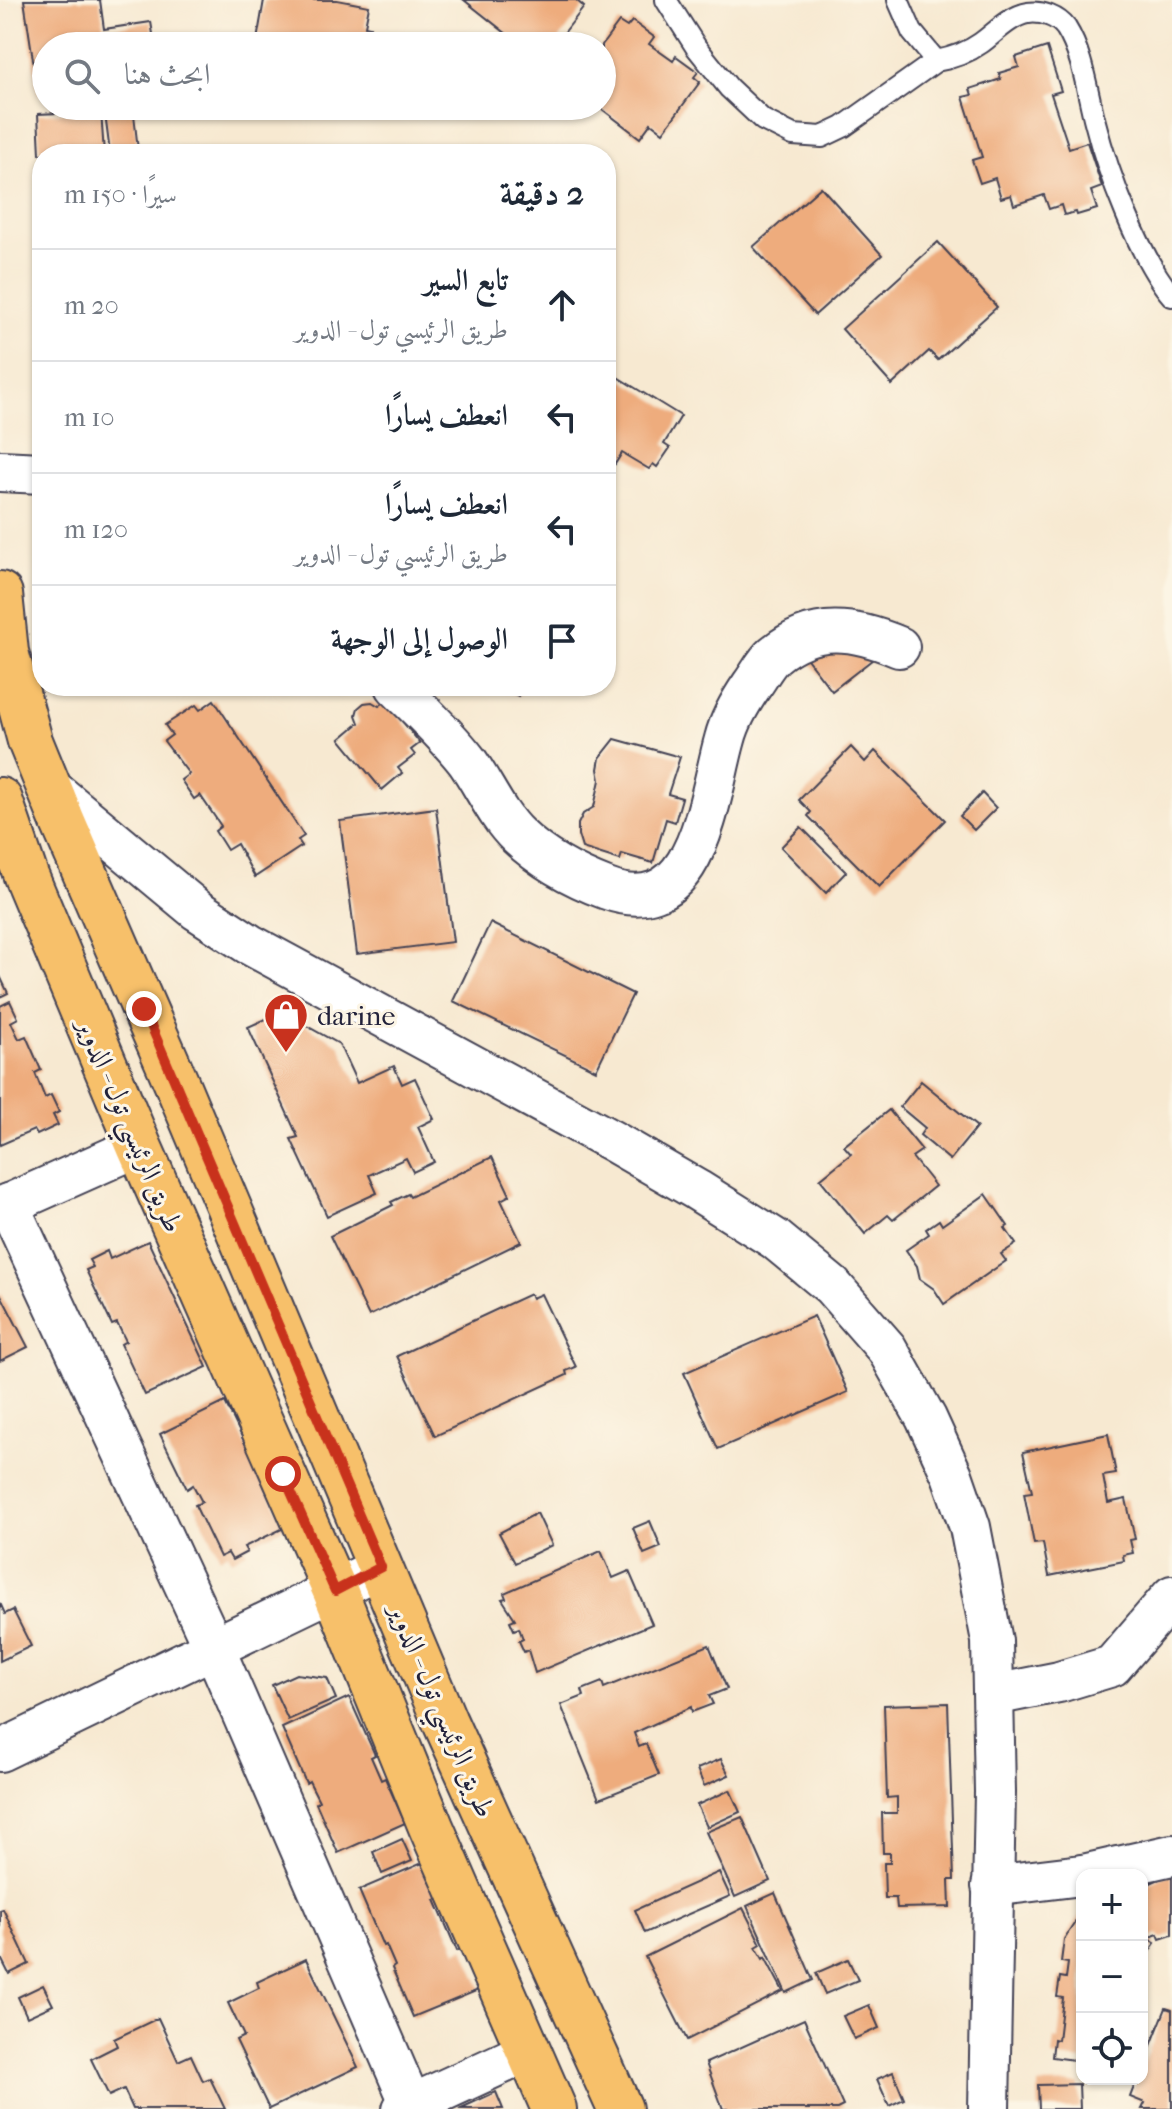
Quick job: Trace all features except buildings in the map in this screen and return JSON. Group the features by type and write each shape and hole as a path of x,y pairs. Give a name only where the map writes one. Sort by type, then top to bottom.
{"main road":[{"name":"طريق الرئيسي تول - الدوير","path":"0,594 3,653 30,741 445,1722 620,2109"},
{"name":"طريق الرئيسي تول - الدوير","path":"0,800 26,876 139,1146 335,1591 431,1827 554,2109"}],"street":[{"path":"0,471 32,473"},
{"path":"405,696 466,761 517,835 578,878 624,895 648,894 668,887 690,860 703,828 725,737 734,714 772,656 810,634 843,631 870,634 899,647"},
{"path":"49,787 197,910 249,944 685,1183 775,1239 832,1286 887,1349 926,1418 952,1475 970,1527 992,1641 995,1792 989,2109"},
{"path":"139,1146 4,1206 214,1648 409,2108 529,2051"},
{"path":"0,1751 381,1567"},
{"path":"994,1695 1059,1682 1112,1666 1172,1596"},
{"path":"1110,1869 1172,1855"},
{"path":"992,1886 1076,1876"}],"lane":[{"path":"666,0 696,47 729,88 763,120 793,135 822,137 843,127 936,61 957,57 1026,13 1048,14 1064,26 1077,53 1119,196 1147,258 1172,296"},
{"path":"898,0 912,32 936,61"}],"place":[{"name":"darine","path":"286,1054"}],"route":[{"path":"144,1009 381,1567 335,1591 283,1474"}]}
